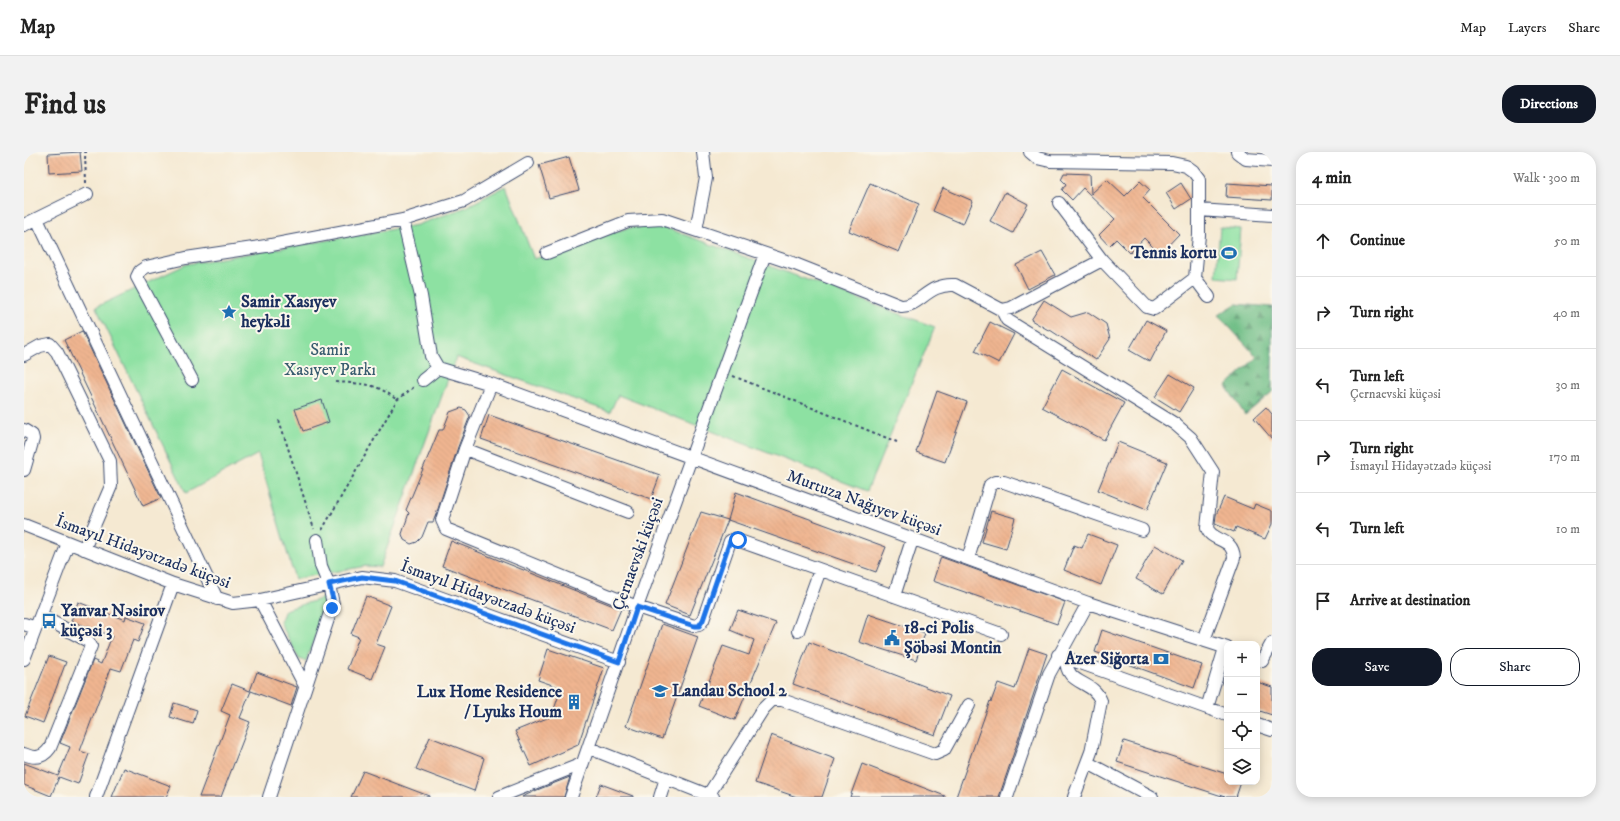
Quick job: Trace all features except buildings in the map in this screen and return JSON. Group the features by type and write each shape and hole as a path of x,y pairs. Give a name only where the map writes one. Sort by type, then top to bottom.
{"street":[{"path":"696,230 706,178 703,152"},
{"path":"1030,152 1037,158 1050,161 1172,163 1186,166 1193,171 1198,179 1199,210 1195,278 1209,297"},
{"path":"1237,152 1246,159 1272,161"},
{"path":"192,380 138,277 140,271 146,267 186,258 266,246 404,220 464,201 528,163"},
{"path":"24,225 87,194"},
{"path":"1059,203 1102,260 1147,307 1154,309 1195,278"},
{"path":"1199,210 1272,215"},
{"path":"37,219 217,599"},
{"path":"547,253 628,220 662,219 765,254 902,306 908,306 925,293 946,284 955,285 1002,310 1007,320 1175,424 1191,438 1210,466 1213,480 1207,528 1211,534 1230,544 1234,551 1234,558 1204,640"},
{"path":"404,220 421,296 430,356 438,368 423,380"},
{"name":"Çernaevski küçəsi","path":"571,797 637,607 765,254"},
{"path":"1002,310 1011,308 1102,260"},
{"path":"24,355 40,346 50,344 57,352 110,461 111,486 84,549"},
{"name":"Murtuza Nağıyev küçəsi","path":"438,368 491,384 912,540 1088,603 1224,647"},
{"path":"491,384 465,450 442,520 446,529 637,607 694,626 699,626 703,620 730,541 734,539 1001,634"},
{"path":"24,430 32,435 33,439 24,470"},
{"path":"465,450 628,512"},
{"path":"968,559 990,485 995,482 1004,482 1142,530"},
{"name":"İsmayıl Hidayətzadə küçəsi","path":"24,525 173,584 233,603 260,600 362,577 395,581 619,662"},
{"path":"269,797 333,604 329,584 321,566 317,540"},
{"path":"894,596 912,540"},
{"path":"24,660 68,543"},
{"path":"798,631 820,570"},
{"path":"96,797 173,584"},
{"path":"260,600 305,686"},
{"path":"1007,797 1049,674 1062,656 1088,603"},
{"path":"24,754 39,757 45,754 50,748 91,646 88,641 41,616"},
{"path":"24,624 36,628"},
{"path":"1264,662 1272,643"},
{"path":"1207,708 1224,654"},
{"path":"1062,656 1224,714"},
{"path":"1062,656 1069,675 1098,694 1101,701 1088,763 1074,797"},
{"path":"589,748 709,796 763,709 772,700 782,700 935,754 944,750 970,705"},
{"path":"1260,726 1272,730"},
{"path":"1088,763 1152,797"},
{"path":"499,797 582,764"},
{"path":"660,797 666,778"}],"path":[{"path":"87,152 85,152 87,194"},
{"path":"722,371 897,442"},
{"path":"317,540 397,400 423,380"},
{"path":"336,382 371,385 383,390 397,400"},
{"path":"279,420 312,519 317,540"}],"green space":[{"name":"Samir Xasıyev Parkı","path":"506,186 534,259 627,228 661,226 935,327 867,491 618,395 610,412 456,357 380,567 366,566 295,579 258,454 186,493 96,307 187,264 417,225 464,208"},
{"name":"Tennis kortu","path":"1220,227 1241,229 1237,279 1216,277"},
{"path":"1236,304 1272,307 1272,392 1245,415 1226,386 1257,357 1218,315"},
{"path":"323,598 326,606 306,661 299,659 280,622 285,610"}],"place":[{"name":"Tennis kortu","path":"1229,253"},
{"name":"Samir Xasıyev heykəli","path":"229,312"},
{"name":"Yanvar Nəsirov küçəsi 3","path":"49,621"},
{"name":"18-ci Polis Şöbəsi Montin","path":"892,638"},
{"name":"Azer Siğorta","path":"1161,659"},
{"name":"Landau School 2","path":"660,691"},
{"name":"Lux Home Residence / Lyuks Houm","path":"574,702"}],"route":[{"path":"332,608 333,599 329,584 362,577 395,581 619,662 637,607 694,626 699,626 703,620 730,541 734,539 738,540"}]}
